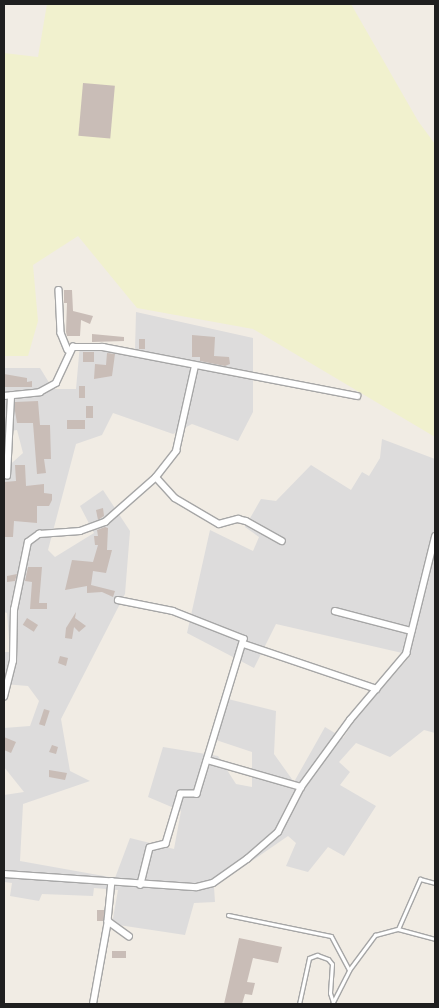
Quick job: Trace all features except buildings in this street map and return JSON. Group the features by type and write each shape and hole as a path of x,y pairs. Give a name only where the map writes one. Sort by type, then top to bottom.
{"street":[{"path":"59,290 60,334 68,350"},
{"path":"4,396 40,392 56,384 68,350 72,346 103,347 357,396"},
{"path":"4,697 13,661 14,610 28,542 39,534 80,531 106,522 156,477 176,451 194,366"},
{"path":"7,476 11,396"},
{"path":"156,477 175,498 219,524 238,519 246,521 282,541"},
{"path":"4,874 141,885 197,887 212,883 278,832 301,788 406,654 435,537"},
{"path":"118,600 173,611 241,636 244,644 197,794 180,796 165,846 150,848 141,885"},
{"path":"335,610 411,631"},
{"path":"244,644 377,689"},
{"path":"207,760 301,788"},
{"path":"93,1004 108,921 112,882"},
{"path":"108,921 129,936"}],"lane":[{"path":"398,929 420,879 435,883"},
{"path":"228,915 332,936 349,970"},
{"path":"333,1003 349,970 375,935 398,929 435,939"},
{"path":"299,1004 309,958 318,955 328,958 332,964 330,993 333,1003"}],"shaded area":[{"path":"136,312 253,338 253,412 238,441 192,424 173,434 113,413 102,435 76,444 48,550 55,557 94,533 80,506 103,490 130,531 125,594 61,719 70,771 90,781 23,804 20,861 115,878 130,838 174,849 181,811 148,797 163,747 218,756 236,784 252,787 252,752 216,740 228,699 276,711 274,754 294,782 325,727 343,738 356,718 411,655 276,624 254,668 187,633 210,530 253,551 259,537 245,527 261,499 276,501 311,465 351,490 362,472 369,476 380,458 382,439 435,459 435,733 424,730 390,757 356,743 339,762 350,772 340,785 376,806 344,856 328,847 308,872 286,866 296,843 288,836 214,887 215,902 194,903 185,935 112,924 118,890 94,888 93,896 42,894 39,901 10,896 12,883 4,882 4,795 24,792 4,767 4,728 30,726 39,701 28,686 4,684 4,652 10,652 7,613 4,612 4,470 23,453 17,430 4,432 4,368 40,368 53,389 76,389 80,344 100,343 135,350"}],"green space":[{"path":"47,4 351,4 418,121 435,144 435,437 253,329 137,308 78,236 33,265 38,321 28,356 4,356 4,53 38,57"}]}
